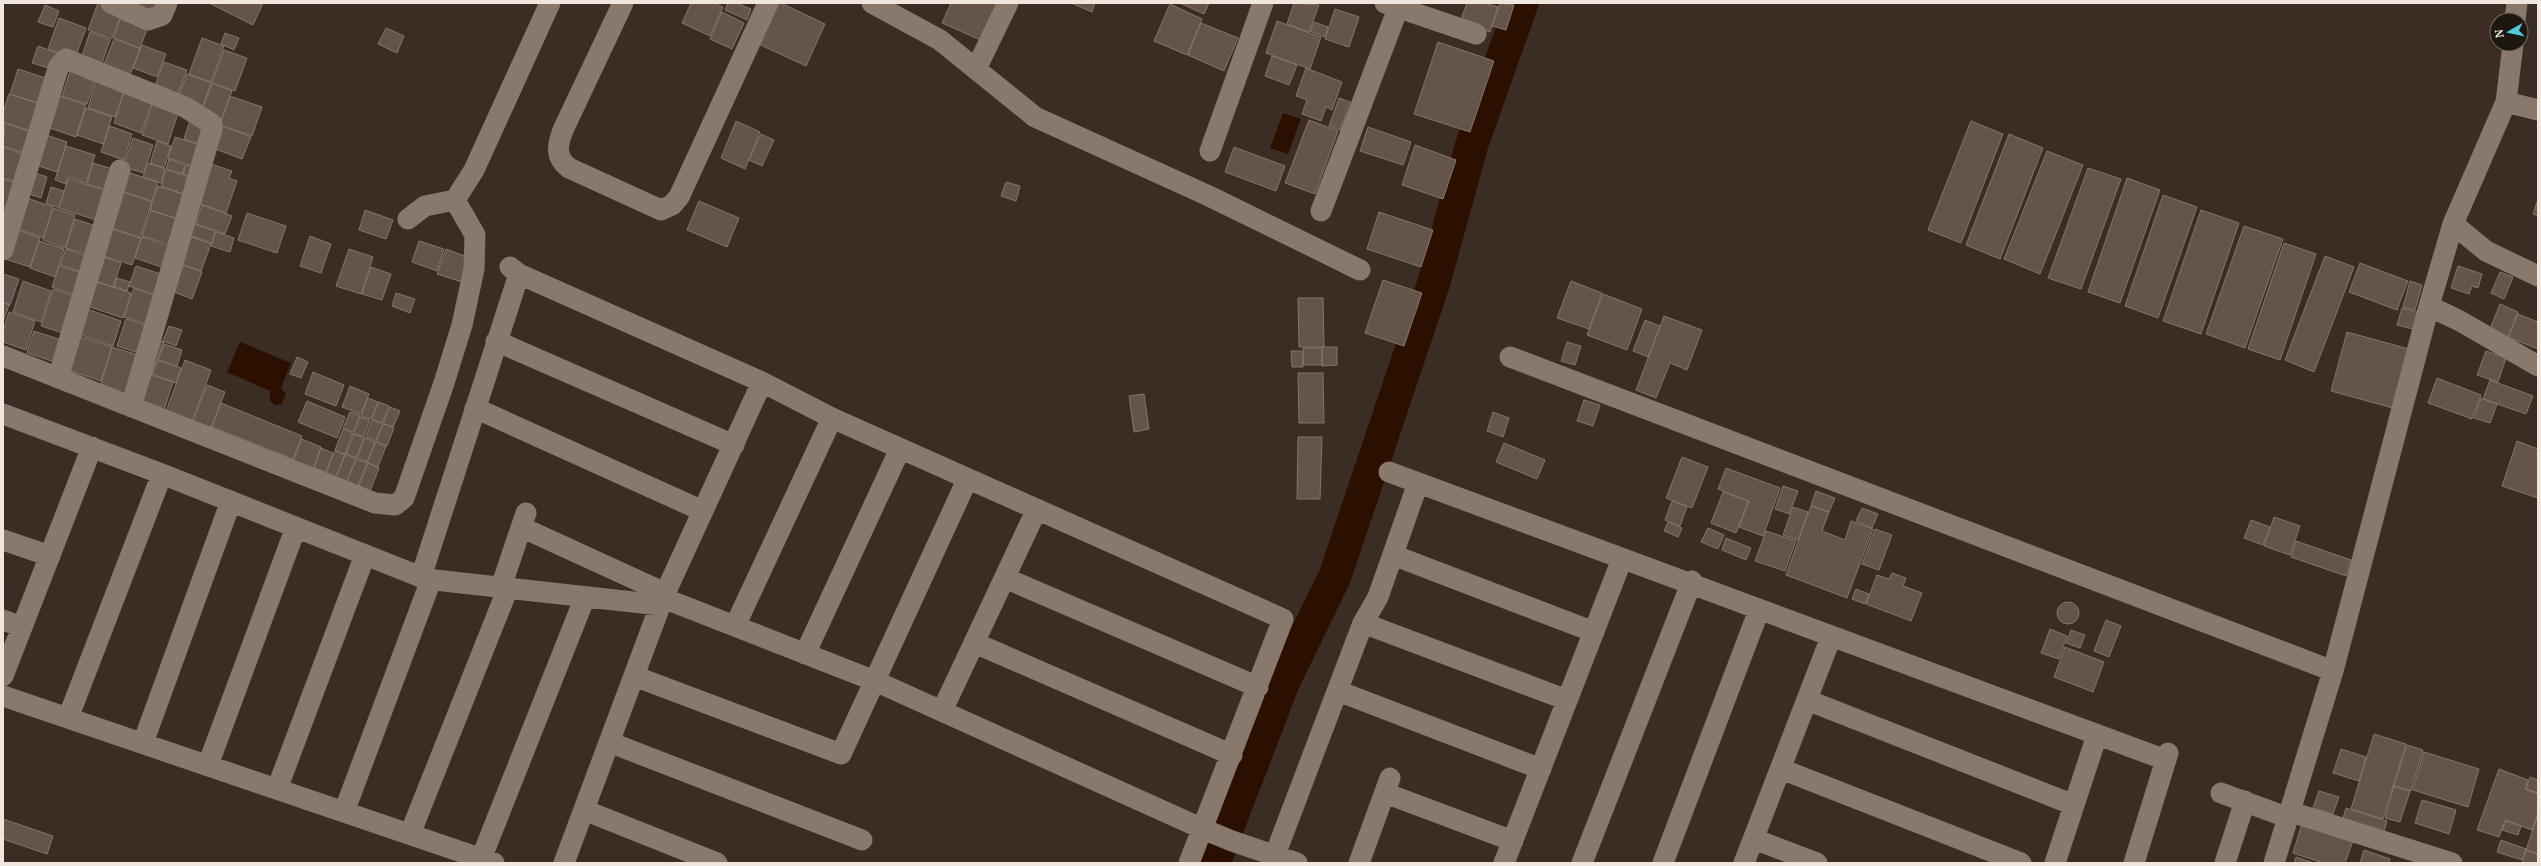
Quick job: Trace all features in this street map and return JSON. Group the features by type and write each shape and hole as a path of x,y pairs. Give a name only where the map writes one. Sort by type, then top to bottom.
{"street":[{"path":"111,3 148,20 162,15 167,3"},
{"path":"408,219 425,206 455,200 474,170 550,3"},
{"path":"623,3 563,130 558,145 558,153 561,161 569,168 661,210 672,205 679,197 768,3"},
{"path":"872,3 940,40 1035,117 1209,196 1360,270"},
{"path":"976,69 1008,3"},
{"path":"1210,151 1263,3"},
{"path":"1321,211 1394,5 1476,34"},
{"path":"2274,863 2333,671 2429,306 2453,224 2506,102 2512,52"},
{"path":"3,250 56,75 66,59 186,107 212,124 212,129 131,407"},
{"path":"2506,102 2538,110"},
{"path":"58,378 120,170"},
{"path":"3,356 375,503 395,505 404,498 444,383 462,326 474,269 476,235 455,200"},
{"path":"2453,224 2486,251 2538,276"},
{"path":"344,812 426,578 496,341 514,270 762,382 832,418 967,480 1284,619 1232,756 1208,830 1189,863"},
{"path":"2429,306 2460,321 2538,366"},
{"path":"496,341 734,445"},
{"path":"1510,357 2333,671"},
{"path":"564,863 663,599 762,382"},
{"path":"475,408 704,511"},
{"path":"3,414 162,474 426,578 585,597 663,599"},
{"path":"735,626 832,418"},
{"path":"3,676 13,624 50,556 92,447"},
{"path":"805,654 900,449"},
{"path":"1389,472 1622,560 1691,583 1831,637 2097,735 2167,757 2134,863"},
{"path":"68,718 162,474"},
{"path":"634,676 841,754 967,480"},
{"path":"1275,855 1363,623 1378,597 1418,483"},
{"path":"143,743 231,501"},
{"path":"942,711 1036,511"},
{"path":"410,834 504,588 524,520 663,599 875,680 1232,841 1297,863"},
{"path":"208,765 296,527"},
{"path":"3,540 50,556"},
{"path":"277,789 366,555"},
{"path":"1393,555 1594,632"},
{"path":"1504,863 1622,560"},
{"path":"1005,578 1258,687"},
{"path":"1582,863 1691,583"},
{"path":"3,696 488,861 585,597"},
{"path":"1663,863 1759,610"},
{"path":"1363,623 1567,700"},
{"path":"1744,863 1831,637"},
{"path":"975,643 1232,756"},
{"path":"1338,691 1541,769"},
{"path":"1807,700 2074,805"},
{"path":"2055,863 2097,735"},
{"path":"609,742 862,840"},
{"path":"1781,769 2021,863"},
{"path":"1359,863 1387,785 1513,841"},
{"path":"2221,793 2245,802 2452,863"},
{"path":"2225,863 2245,802"},
{"path":"584,810 717,863"},
{"path":"1754,838 1817,863"}],"shaded area":[{"path":"1283,113 1301,119 1288,154 1270,148"},
{"path":"240,342 291,363 281,388 286,394 282,404 275,405 270,401 270,391 227,372"}],"building":[{"path":"98,3 122,12 112,39 88,30"},
{"path":"130,3 160,3 155,15"},
{"path":"209,3 263,3 253,25"},
{"path":"691,3 714,3 723,7 710,36 682,23"},
{"path":"728,3 736,3 751,9 747,20 725,10"},
{"path":"772,3 781,3 825,24 806,66 754,42"},
{"path":"951,3 1000,3 983,41 942,23"},
{"path":"1071,3 1095,3 1092,12"},
{"path":"1180,3 1209,3 1204,14"},
{"path":"1294,3 1319,5 1309,32 1287,24"},
{"path":"1467,3 1485,3 1498,7 1490,32 1460,22"},
{"path":"1500,3 1514,5 1506,30 1492,26"},
{"path":"1170,4 1202,19 1187,55 1154,41"},
{"path":"45,5 59,11 53,27 38,22"},
{"path":"1335,9 1359,17 1349,47 1325,39"},
{"path":"722,12 744,23 732,49 710,39"},
{"path":"59,18 86,28 75,58 48,49"},
{"path":"120,19 147,29 140,48 114,38"},
{"path":"1277,21 1321,37 1310,69 1266,53"},
{"path":"1314,22 1328,27 1325,37 1310,31"},
{"path":"1201,23 1238,38 1224,71 1188,55"},
{"path":"386,28 404,36 397,53 378,44"},
{"path":"90,32 110,40 101,66 81,59"},
{"path":"225,33 239,38 234,50 221,44"},
{"path":"202,38 224,46 211,82 189,74"},
{"path":"114,39 140,49 129,77 103,67"},
{"path":"1438,42 1494,61 1470,132 1414,114"},
{"path":"142,45 166,54 157,77 133,68"},
{"path":"38,46 59,54 54,70 32,63"},
{"path":"224,50 247,58 235,91 212,83"},
{"path":"1272,56 1297,65 1289,85 1265,76"},
{"path":"164,62 187,70 177,97 154,88"},
{"path":"72,65 97,73 87,104 62,96"},
{"path":"1306,68 1342,82 1332,110 1326,107 1321,121 1302,114 1307,100 1296,96"},
{"path":"18,69 52,80 44,105 10,94"},
{"path":"187,74 211,83 202,109 177,100"},
{"path":"96,81 124,91 115,117 88,108"},
{"path":"212,83 232,91 220,123 200,116"},
{"path":"124,93 152,102 141,133 114,123"},
{"path":"9,94 46,106 37,133 3,122 3,113"},
{"path":"54,94 86,105 76,137 44,126"},
{"path":"230,96 262,107 252,136 220,125"},
{"path":"1339,98 1350,102 1340,130 1329,126"},
{"path":"153,102 179,110 168,144 142,135"},
{"path":"86,108 112,117 103,144 77,135"},
{"path":"190,120 209,126 203,145 184,139"},
{"path":"1309,120 1338,131 1315,194 1285,183"},
{"path":"736,121 760,132 745,169 721,158"},
{"path":"1971,121 2003,134 1961,243 1928,230"},
{"path":"5,123 37,134 30,155 3,146"},
{"path":"219,124 251,137 242,159 210,147"},
{"path":"110,126 132,134 124,160 101,152"},
{"path":"1368,127 1411,142 1403,165 1360,151"},
{"path":"43,134 67,142 57,172 33,164"},
{"path":"761,134 774,140 762,166 749,160"},
{"path":"2009,134 2043,148 2000,259 1966,245"},
{"path":"175,137 203,146 196,167 168,158"},
{"path":"133,138 153,145 144,173 123,167"},
{"path":"157,141 171,146 164,168 150,163"},
{"path":"1415,145 1456,160 1443,199 1402,185"},
{"path":"66,146 95,155 86,183 68,177 66,184 55,180"},
{"path":"3,147 29,156 20,183 3,178"},
{"path":"1234,147 1285,166 1276,191 1225,172"},
{"path":"2047,151 2083,165 2040,274 2004,259"},
{"path":"169,159 185,165 182,174 166,169"},
{"path":"93,163 119,171 113,192 87,184"},
{"path":"147,163 165,169 161,183 143,177"},
{"path":"211,164 232,171 229,178 237,181 226,213 198,203"},
{"path":"186,165 198,168 195,178 183,174"},
{"path":"2088,168 2121,179 2081,289 2048,278"},
{"path":"166,169 194,179 189,196 161,186"},
{"path":"124,171 158,182 152,201 118,190"},
{"path":"33,172 47,177 41,198 26,193"},
{"path":"2127,178 2160,190 2120,303 2088,292"},
{"path":"3,179 19,184 11,210 3,207"},
{"path":"68,179 105,190 96,220 59,208"},
{"path":"1006,182 1020,186 1016,201 1001,196"},
{"path":"158,186 189,196 182,220 150,210"},
{"path":"51,187 64,191 59,208 46,203"},
{"path":"120,191 152,202 140,238 109,227"},
{"path":"2163,195 2197,207 2158,318 2125,306"},
{"path":"24,197 53,207 43,238 13,227"},
{"path":"2538,199 2538,216 2533,214"},
{"path":"699,201 739,218 727,247 687,230"},
{"path":"202,205 232,216 225,234 196,224"},
{"path":"53,208 75,215 65,248 43,240"},
{"path":"151,210 182,221 174,246 142,236"},
{"path":"365,210 393,220 386,239 359,230"},
{"path":"2201,210 2239,223 2201,334 2163,321"},
{"path":"1379,212 1433,230 1421,267 1367,249"},
{"path":"247,213 286,226 277,253 238,240"},
{"path":"75,219 102,228 93,256 66,248"},
{"path":"192,223 215,231 212,243 188,235"},
{"path":"2244,226 2283,239 2245,348 2206,334"},
{"path":"15,229 40,238 30,267 5,259"},
{"path":"112,229 141,238 132,265 103,256"},
{"path":"216,232 234,238 230,252 211,246"},
{"path":"189,236 211,244 201,271 180,263"},
{"path":"310,236 331,244 321,273 300,266"},
{"path":"142,237 174,248 167,269 135,258"},
{"path":"39,241 64,249 55,277 30,268"},
{"path":"419,241 444,249 437,271 412,262"},
{"path":"2284,243 2316,254 2280,360 2248,349"},
{"path":"66,249 93,258 88,274 60,265"},
{"path":"349,249 373,257 361,294 336,286"},
{"path":"446,249 470,258 462,282 437,274"},
{"path":"2325,256 2354,267 2314,372 2285,360"},
{"path":"105,257 121,263 113,287 97,282"},
{"path":"2360,263 2408,281 2397,310 2349,292"},
{"path":"183,265 202,272 192,299 174,292"},
{"path":"59,266 88,275 81,297 52,287"},
{"path":"136,266 164,275 157,295 129,286"},
{"path":"2458,266 2482,274 2478,288 2472,286 2469,294 2451,288"},
{"path":"371,267 391,274 382,300 362,294"},
{"path":"2500,272 2513,277 2504,299 2491,293"},
{"path":"3,274 19,279 10,305 3,302"},
{"path":"117,278 130,282 127,291 114,286"},
{"path":"1383,280 1422,293 1404,346 1365,333"},
{"path":"23,281 51,291 41,322 13,312"},
{"path":"95,281 131,293 123,318 87,306"},
{"path":"1571,281 1602,293 1589,329 1557,318"},
{"path":"2410,281 2422,285 2415,310 2403,307"},
{"path":"134,288 159,297 149,325 124,317"},
{"path":"53,289 81,298 69,335 41,326"},
{"path":"396,293 415,299 410,313 392,306"},
{"path":"1603,294 1642,309 1627,350 1587,335"},
{"path":"1298,298 1323,298 1324,347 1299,347"},
{"path":"3,303 9,305 3,322"},
{"path":"2500,304 2518,312 2508,337 2490,329"},
{"path":"2402,308 2418,312 2413,329 2397,325"},
{"path":"87,309 121,321 113,346 79,334"},
{"path":"9,312 35,321 26,350 3,342 3,331"},
{"path":"2518,314 2538,322 2538,349 2508,337"},
{"path":"1664,316 1702,330 1687,370 1670,363 1656,398 1636,390"},
{"path":"126,319 148,326 139,353 117,346"},
{"path":"1645,320 1660,326 1648,357 1633,351"},
{"path":"169,326 182,330 176,346 163,341"},
{"path":"34,331 65,341 58,363 27,353"},
{"path":"2347,332 2409,349 2393,408 2331,391"},
{"path":"79,336 112,347 101,381 68,370"},
{"path":"155,339 164,342 152,374 144,371"},
{"path":"1567,342 1581,346 1575,365 1561,361"},
{"path":"164,344 182,350 177,366 158,360"},
{"path":"112,347 145,357 131,398 100,387"},
{"path":"1322,347 1337,347 1337,365 1322,366"},
{"path":"1303,348 1322,348 1322,365 1303,365"},
{"path":"1291,351 1303,351 1303,367 1292,367"},
{"path":"2486,351 2506,358 2498,382 2477,375"},
{"path":"297,357 308,362 301,378 290,374"},
{"path":"158,360 181,368 176,383 152,374"},
{"path":"185,360 211,370 191,424 165,414"},
{"path":"313,372 344,385 336,406 305,394"},
{"path":"1298,373 1323,373 1324,423 1299,423"},
{"path":"151,375 173,382 164,410 142,402"},
{"path":"2437,378 2481,395 2472,419 2428,403"},
{"path":"2490,380 2533,396 2526,414 2483,399"},
{"path":"207,385 225,392 211,428 193,421"},
{"path":"350,386 369,394 361,414 342,407"},
{"path":"1144,394 1149,429 1134,432 1129,396"},
{"path":"368,398 378,402 371,419 361,416"},
{"path":"2481,398 2497,404 2490,423 2474,418"},
{"path":"1584,400 1600,405 1593,426 1577,421"},
{"path":"307,401 345,417 337,438 298,422"},
{"path":"379,402 389,406 382,423 372,419"},
{"path":"221,403 302,436 293,459 212,427"},
{"path":"390,407 400,411 393,427 383,423"},
{"path":"350,412 360,415 353,432 343,428"},
{"path":"1493,412 1509,418 1503,437 1487,431"},
{"path":"360,417 370,420 364,437 354,433"},
{"path":"372,420 383,424 376,441 366,437"},
{"path":"383,424 394,428 387,446 376,442"},
{"path":"343,429 353,433 345,454 335,450"},
{"path":"354,434 364,438 356,458 346,454"},
{"path":"1298,437 1322,437 1320,499 1297,499"},
{"path":"365,438 375,442 367,462 357,458"},
{"path":"302,439 321,447 311,474 291,466"},
{"path":"2517,441 2538,449 2538,498 2502,486"},
{"path":"376,442 386,446 378,467 367,462"},
{"path":"1504,443 1545,460 1537,479 1496,462"},
{"path":"321,448 333,453 326,472 314,468"},
{"path":"335,451 345,455 336,477 326,473"},
{"path":"345,454 356,459 347,481 336,477"},
{"path":"1682,457 1708,467 1692,508 1666,498"},
{"path":"356,459 367,463 358,486 347,481"},
{"path":"368,463 379,468 370,491 359,486"},
{"path":"1726,468 1780,488 1763,536 1739,527 1749,501 1718,489"},
{"path":"1783,486 1798,491 1789,514 1775,509"},
{"path":"1816,491 1835,498 1829,512 1811,505"},
{"path":"1723,492 1748,501 1736,533 1711,523"},
{"path":"1672,501 1687,507 1680,526 1665,520"},
{"path":"1811,506 1829,512 1822,531 1845,540 1851,521 1873,529 1847,598 1786,575"},
{"path":"1793,507 1808,512 1798,540 1783,535"},
{"path":"1862,508 1878,514 1872,528 1856,521"},
{"path":"2274,517 2300,526 2290,555 2264,546"},
{"path":"2251,520 2270,527 2263,545 2244,538"},
{"path":"1668,522 1682,528 1678,537 1664,531"},
{"path":"1708,528 1724,535 1718,549 1701,542"},
{"path":"1875,529 1892,535 1879,570 1862,564"},
{"path":"1766,531 1796,541 1785,571 1755,561"},
{"path":"1726,538 1751,548 1746,560 1722,550"},
{"path":"2296,541 2351,560 2346,576 2291,557"},
{"path":"1892,573 1906,578 1903,586 1922,593 1911,621 1866,604 1877,575 1889,579"},
{"path":"1856,589 1869,594 1865,604 1852,599"},
{"path":"2068,602 2076,605 2079,613 2076,621 2068,624 2060,621 2057,613 2060,605"},
{"path":"2106,620 2121,626 2109,657 2094,651"},
{"path":"2050,629 2067,636 2059,659 2041,653"},
{"path":"2071,630 2085,635 2080,648 2066,643"},
{"path":"2065,647 2104,662 2093,692 2054,677"},
{"path":"2374,734 2406,744 2383,819 2351,809"},
{"path":"2407,745 2423,750 2411,791 2394,786"},
{"path":"2341,749 2366,757 2359,781 2333,773"},
{"path":"2424,752 2479,769 2468,807 2413,790"},
{"path":"2499,769 2528,780 2525,789 2538,794 2538,813 2532,830 2505,820 2499,837 2477,830"},
{"path":"2530,777 2538,780 2538,793 2526,789"},
{"path":"2394,786 2410,791 2400,822 2385,818"},
{"path":"2319,791 2339,797 2333,814 2313,808"},
{"path":"2422,800 2456,810 2449,834 2415,823"},
{"path":"2346,808 2387,821 2383,835 2342,822"},
{"path":"2538,815 2538,854 2526,850"},
{"path":"3,819 53,836 47,854 3,839"},
{"path":"2506,821 2521,826 2518,835 2502,830"},
{"path":"2302,824 2353,841 2345,863 2323,863 2293,853"},
{"path":"2501,840 2526,849 2522,860 2497,852"},
{"path":"2364,850 2390,859 2389,863 2360,863"},
{"path":"2526,850 2538,855 2538,863 2522,863"},
{"path":"2296,857 2314,863 2294,863"}],"waterway":[{"path":"1214,863 1284,681 1335,576 1434,282 1472,144 1522,3"}]}
